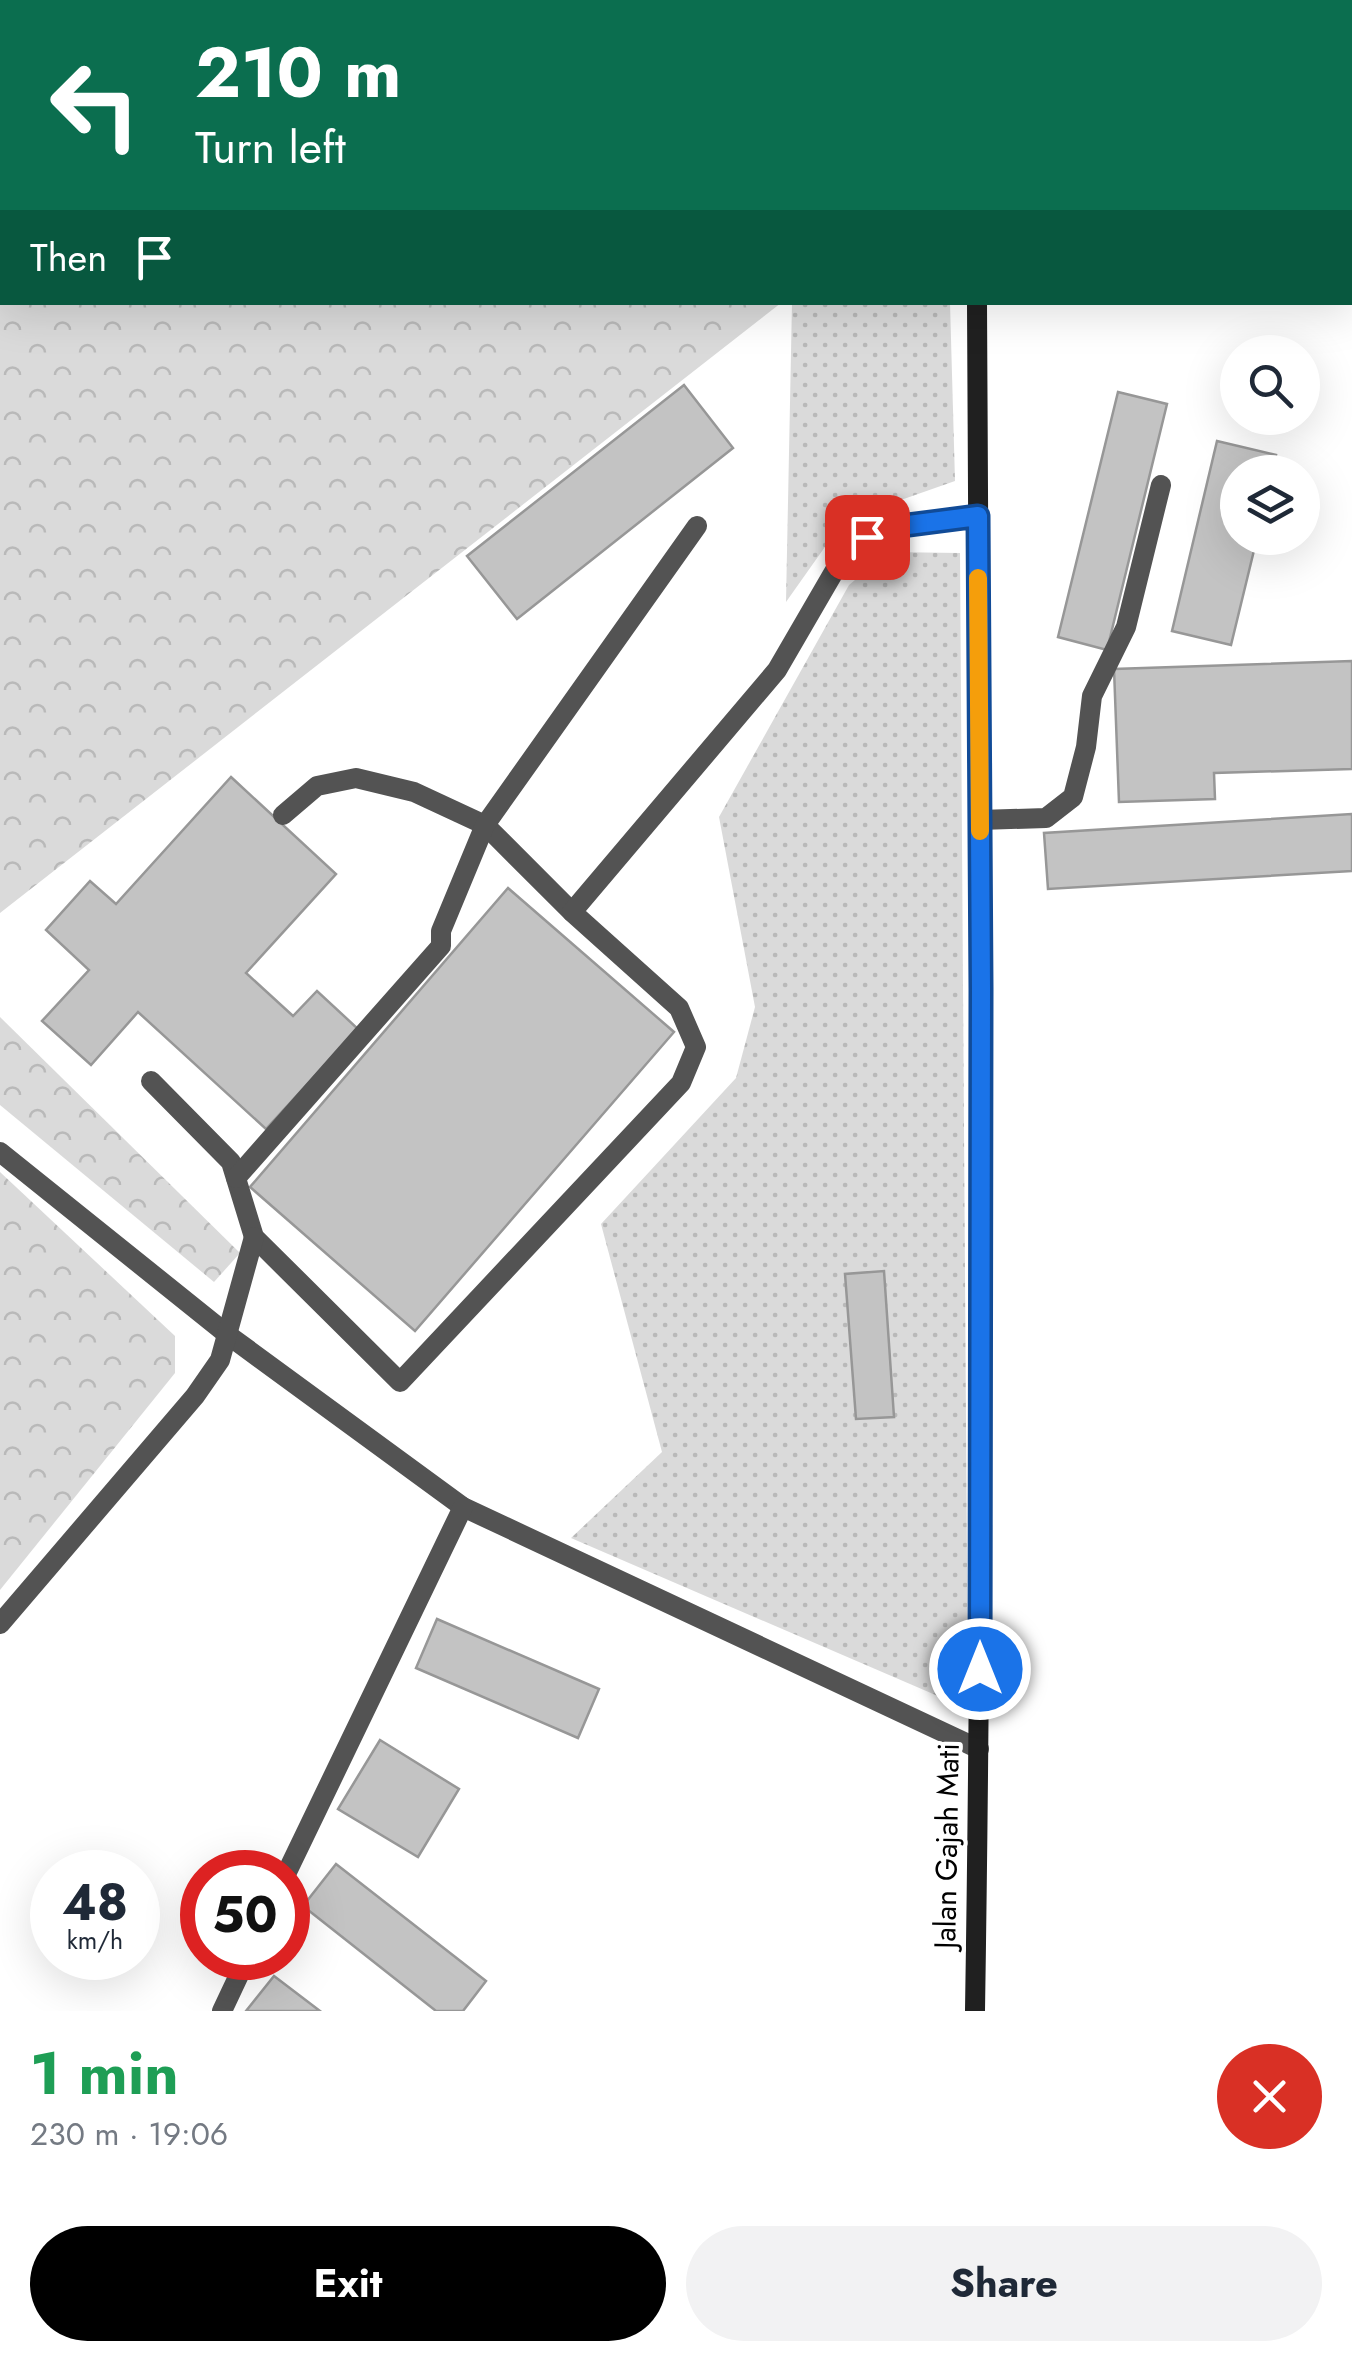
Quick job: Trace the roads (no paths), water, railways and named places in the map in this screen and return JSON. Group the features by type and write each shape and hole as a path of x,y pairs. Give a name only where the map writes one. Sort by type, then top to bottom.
{"main road":[{"name":"Jalan Gajah Mati","path":"975,2011 979,1749 977,305"}],"lane":[{"path":"980,820 1046,818 1073,797 1086,746 1092,696 1126,628 1161,486"},
{"path":"572,912 777,670 849,546 885,528 978,516"},
{"path":"236,1178 440,946 440,931 485,825 697,526"},
{"path":"151,1081 231,1162 254,1237 400,1382 682,1084 696,1047 679,1008 572,912 485,825 414,792 356,778 317,786 282,815"},
{"path":"0,1152 228,1336 463,1507 979,1749"},
{"path":"0,1624 195,1396 220,1360 254,1237"},
{"path":"298,1850 463,1507"},
{"path":"222,2011 236,1980"}]}
